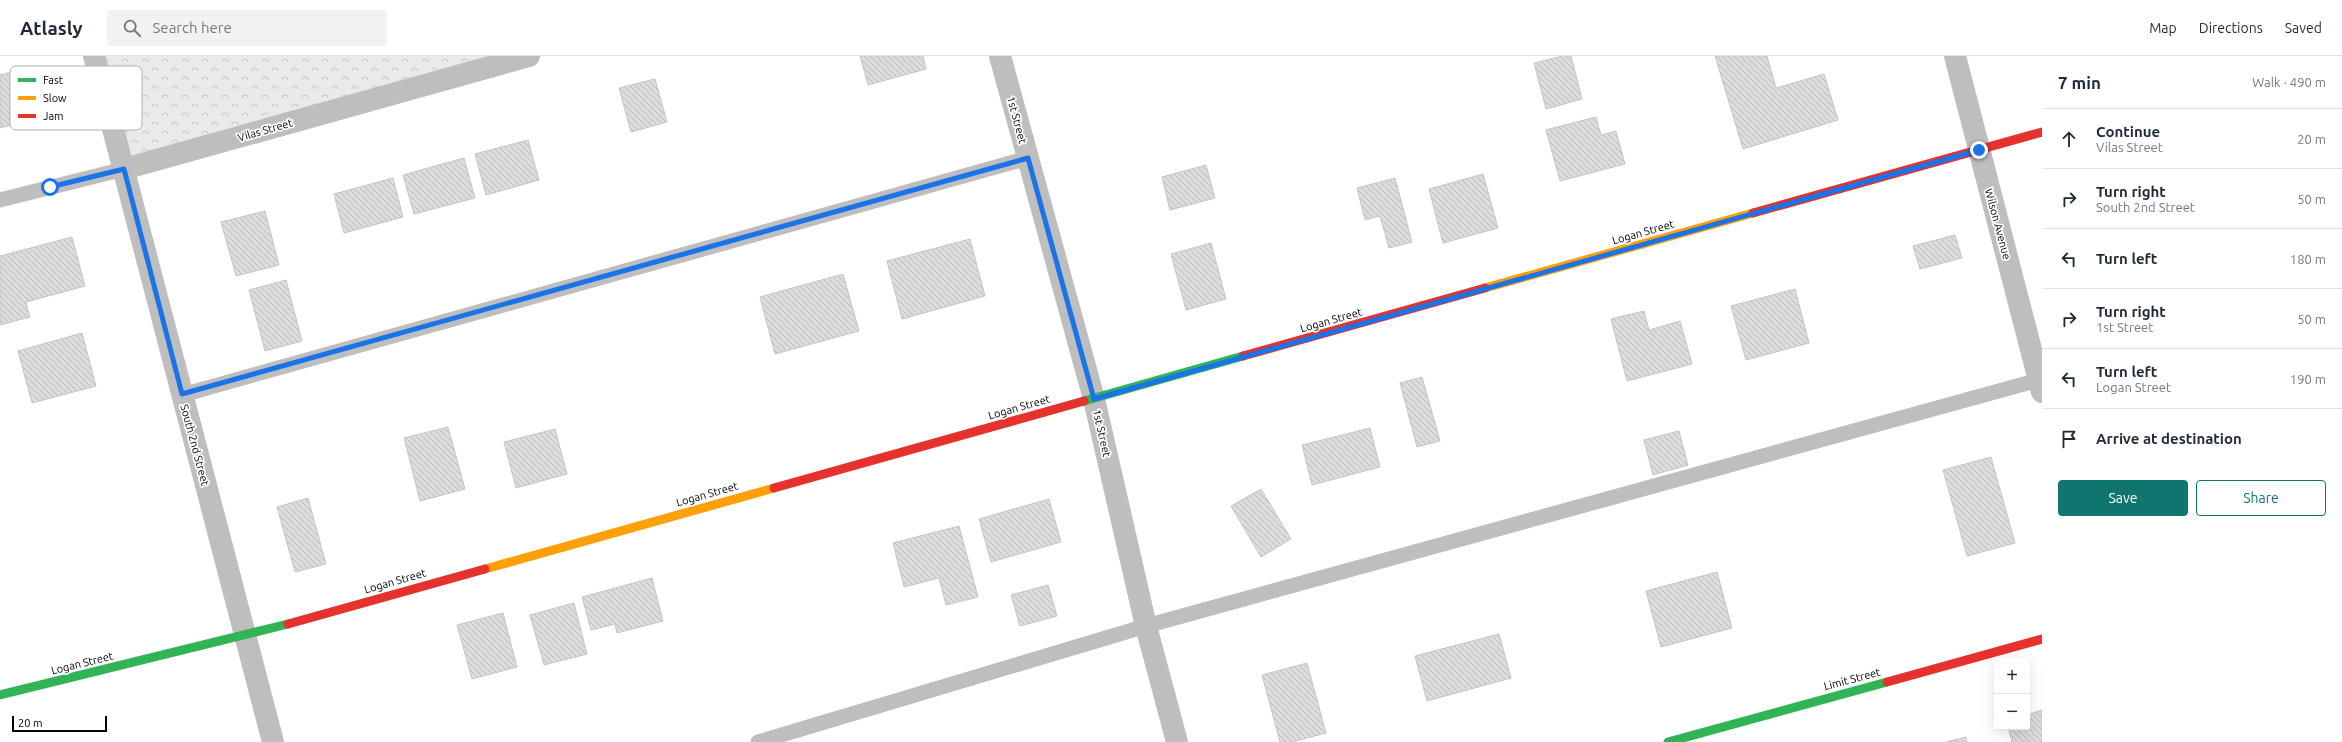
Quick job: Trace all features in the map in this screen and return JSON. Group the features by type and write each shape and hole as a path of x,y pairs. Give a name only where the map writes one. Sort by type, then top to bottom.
{"street":[{"name":"South 2nd Street","path":"94,56 97,66"},
{"name":"Vilas Street","path":"124,169 528,56"},
{"name":"1st Street","path":"1000,56 1094,399 1146,626 1177,742"},
{"name":"Wilson Avenue","path":"1955,56 2041,384"},
{"name":"South 2nd Street","path":"114,130 273,742"},
{"name":"Logan Street","path":"0,695 245,636 2042,132"},
{"name":"Limit Street","path":"1668,742 1703,737 2042,639"}],"lane":[{"path":"182,394 1028,158"},
{"name":"Vilas Street","path":"0,200 124,169"},
{"path":"758,742 1146,626 2041,384"}],"green space":[{"path":"94,56 529,56 124,169 114,130 142,130 142,66 97,66"}],"building":[{"path":"860,56 923,56 926,69 868,85"},
{"path":"1562,56 1571,56 1582,99 1546,109 1534,63"},
{"path":"1715,56 1767,56 1776,88 1824,74 1838,120 1743,149"},
{"path":"10,72 10,126 0,128 0,75"},
{"path":"655,79 667,122 631,132 619,88"},
{"path":"1596,117 1601,135 1616,131 1625,164 1560,181 1546,130"},
{"path":"528,140 539,180 486,195 475,154"},
{"path":"464,158 475,198 414,214 403,175"},
{"path":"1206,165 1215,198 1170,210 1162,177"},
{"path":"1483,174 1498,228 1443,243 1429,189"},
{"path":"393,178 403,217 344,233 334,194"},
{"path":"1395,178 1412,242 1389,248 1380,216 1365,220 1357,188"},
{"path":"265,211 279,265 236,276 221,222"},
{"path":"1955,235 1962,258 1920,269 1913,246"},
{"path":"72,237 85,286 26,302 30,317 0,325 0,256"},
{"path":"970,239 985,296 902,319 887,261"},
{"path":"1211,243 1226,299 1186,310 1171,254"},
{"path":"843,274 859,331 775,354 760,297"},
{"path":"286,280 302,341 265,351 249,290"},
{"path":"1795,289 1809,343 1746,360 1731,306"},
{"path":"1644,311 1649,330 1680,321 1692,364 1627,381 1611,319"},
{"path":"82,333 96,386 32,403 18,351"},
{"path":"1422,377 1440,441 1417,447 1400,383"},
{"path":"448,427 465,489 420,501 404,438"},
{"path":"1370,428 1380,467 1312,485 1302,445"},
{"path":"555,429 567,474 516,488 504,442"},
{"path":"1679,431 1688,465 1653,475 1644,440"},
{"path":"1991,457 2015,543 1967,556 1943,470"},
{"path":"1261,489 1291,539 1261,557 1231,506"},
{"path":"308,498 326,564 295,572 277,507"},
{"path":"1049,499 1061,542 991,562 979,519"},
{"path":"959,526 978,597 946,605 939,578 904,587 893,543"},
{"path":"1717,572 1732,628 1661,647 1646,591"},
{"path":"652,578 663,621 617,633 615,624 591,630 582,597"},
{"path":"1048,585 1057,616 1020,626 1011,595"},
{"path":"574,603 587,654 544,665 530,615"},
{"path":"503,613 517,667 472,679 457,625"},
{"path":"1499,634 1511,678 1427,701 1415,656"},
{"path":"1307,663 1326,733 1292,742 1280,742 1262,675"},
{"path":"2042,710 2042,742 2012,742 2009,730 2030,730 2030,714"},
{"path":"1966,737 1967,742 1946,742"}],"traffic: fast":[{"path":"1084,401 1243,356"},
{"path":"0,695 288,624"},
{"path":"1668,742 1887,682"}],"traffic: slow":[{"path":"1485,288 1753,213"},
{"path":"485,569 774,488"}],"traffic: jam":[{"path":"1753,213 2042,132"},
{"path":"1243,356 1485,288"},
{"path":"774,488 1084,401"},
{"path":"288,624 485,569"},
{"path":"1887,682 2042,639"}],"route":[{"path":"50,187 124,169 182,394 746,238 1028,158 1094,399 1979,150"}]}
